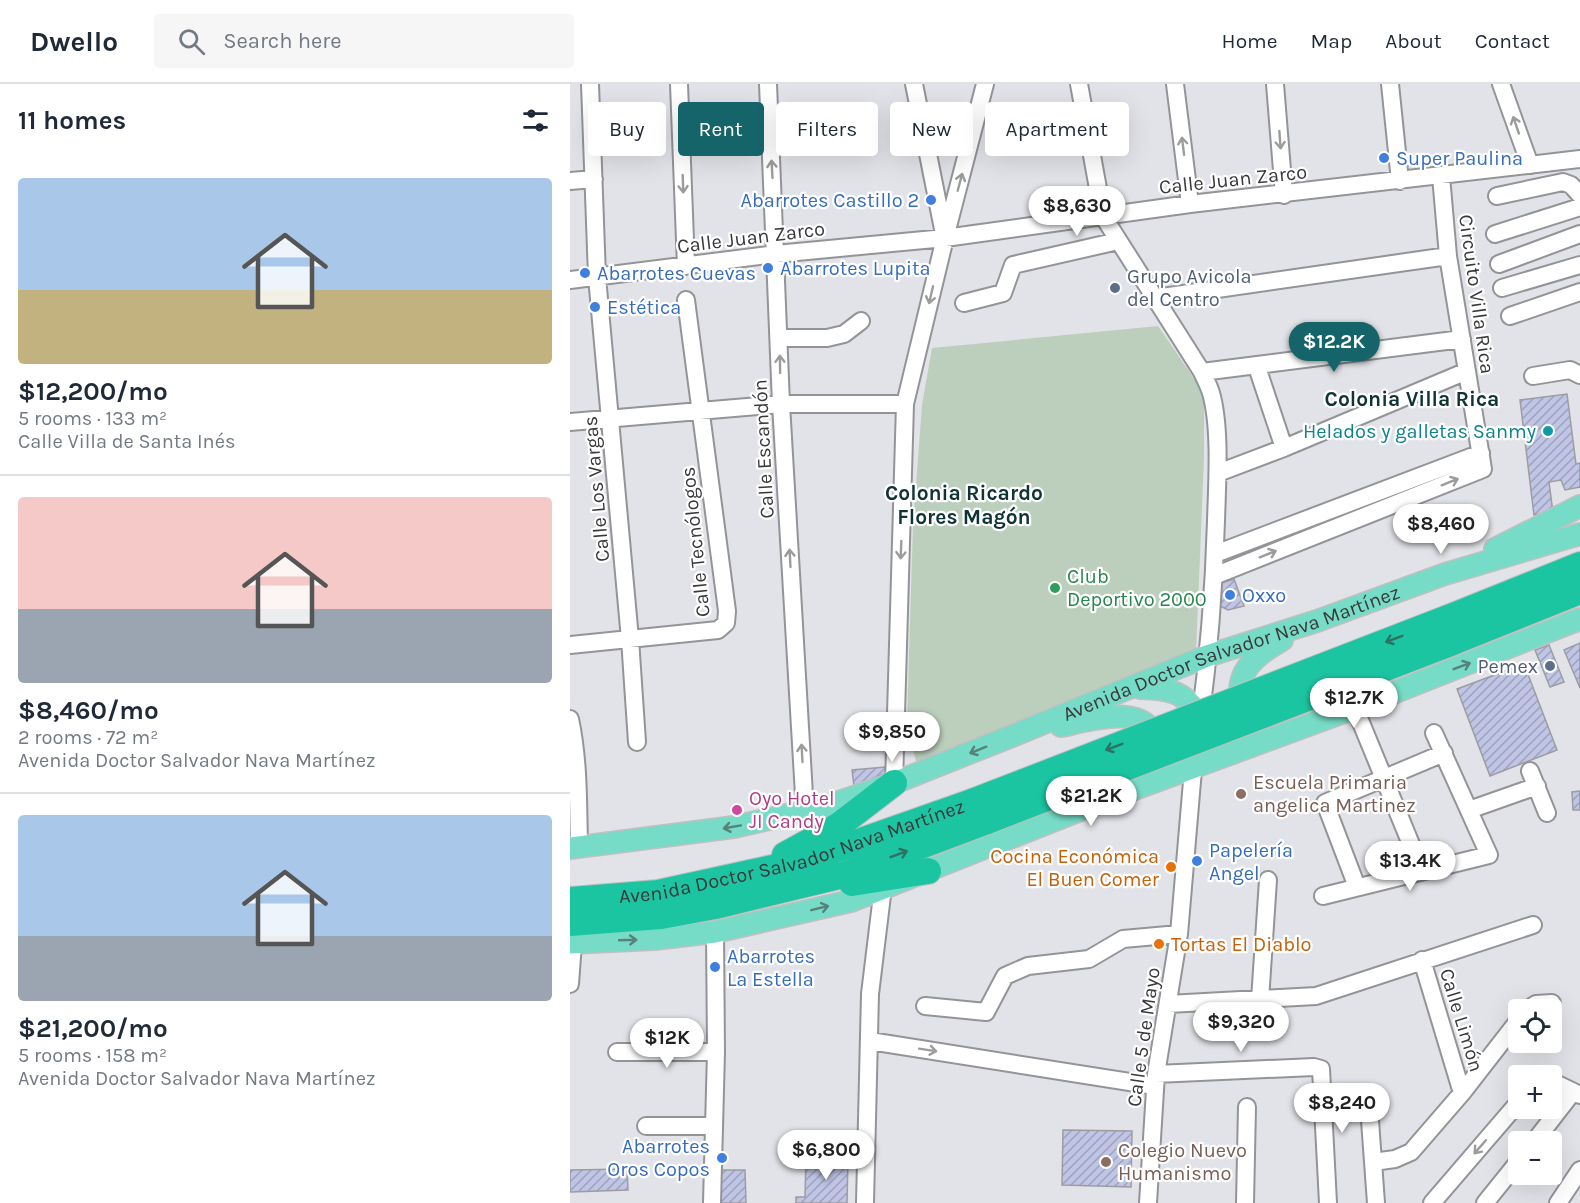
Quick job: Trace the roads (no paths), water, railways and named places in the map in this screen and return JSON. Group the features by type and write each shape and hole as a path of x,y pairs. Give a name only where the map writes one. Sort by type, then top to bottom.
{"highway":[{"path":"1507,593 1580,551"},
{"name":"Avenida Doctor Salvador Nava Martínez","path":"1451,630 1507,593 1580,565"},
{"name":"Avenida Doctor Salvador Nava Martínez","path":"587,907 660,916 715,906 843,875 980,811 1451,630 1506,619 1580,591"},
{"path":"1506,619 1580,599"},
{"path":"720,880 789,853 844,821 894,783"},
{"name":"Avenida Doctor Salvador Nava Martínez","path":"571,936 587,907 804,861 980,811"},
{"path":"715,906 928,871"}],"main road":[{"path":"1445,574 1580,506"},
{"name":"Avenida Doctor Salvador Nava Martínez","path":"574,848 734,827 830,805 894,783 1207,656 1317,621 1445,574 1580,534"},
{"path":"571,936 654,939 715,932 850,901 1113,797 1355,708 1580,620"},
{"path":"1303,727 1286,732 1262,732 1251,725 1243,711 1239,691 1241,679 1256,657 1317,621"},
{"path":"1131,687 1166,688 1175,691 1184,697 1216,738 1231,747 1251,746"},
{"path":"1012,736 1118,715 1143,724 1154,735 1156,749 1154,760 1113,797"}],"street":[{"name":"Calle Los Vargas","path":"590,84 597,277 630,639 637,742"},
{"path":"679,84 686,266"},
{"name":"Calle Escandón","path":"768,84 781,404 805,812"},
{"path":"914,84 945,238"},
{"path":"894,783 905,404 985,84"},
{"name":"Calle 5 de Mayo","path":"1079,84 1103,216 1202,372 1211,392 1215,413 1218,473 1214,576 1193,768 1179,934 1156,1080 1148,1203"},
{"path":"1175,84 1190,204"},
{"path":"1275,84 1284,195"},
{"path":"1390,84 1400,181"},
{"path":"1501,84 1530,165"},
{"name":"Calle Juan Zarco","path":"570,280 776,254 945,238 1190,204 1284,195 1580,159"},
{"name":"Circuito Villa Rica","path":"1441,176 1448,256 1482,461"},
{"path":"570,181 594,178"},
{"path":"1497,196 1563,182 1571,184 1580,195"},
{"path":"1495,234 1580,207"},
{"path":"1499,264 1580,234"},
{"path":"964,303 1003,293 1013,265 1118,241"},
{"path":"1155,298 1448,256"},
{"path":"1502,288 1580,265"},
{"path":"1509,316 1580,291"},
{"name":"Calle Tecnólogos","path":"570,645 718,630 726,623 727,611 686,300"},
{"path":"780,338 826,338 844,334 861,321"},
{"path":"1202,372 1462,339"},
{"path":"1257,366 1284,448"},
{"path":"1533,376 1570,370 1580,375"},
{"path":"1218,473 1284,448 1467,371"},
{"path":"570,422 781,404 905,404"},
{"path":"1215,554 1348,503 1482,461"},
{"path":"1214,576 1355,520 1482,461"},
{"path":"1348,503 1355,520"},
{"path":"1355,708 1422,871"},
{"path":"570,719 577,777 574,848"},
{"path":"1323,896 1490,855 1434,733"},
{"path":"1357,887 1324,803 1444,753"},
{"path":"1469,810 1534,778 1547,813"},
{"path":"1260,1000 1268,880"},
{"path":"865,1203 870,994 883,887"},
{"path":"1168,1004 1316,996 1533,924"},
{"path":"712,1203 716,1052 715,932"},
{"path":"925,1006 986,1012 1005,976 1028,966 1089,959 1123,939 1179,934"},
{"path":"570,984 571,936"},
{"name":"Calle Limón","path":"1422,960 1462,1093"},
{"path":"1373,1162 1395,1159 1411,1152 1462,1093 1508,1034"},
{"path":"870,1041 1156,1080 1314,1067 1321,1069 1328,1203"},
{"path":"617,1052 716,1052"},
{"path":"1544,1131 1576,1094 1562,1087"},
{"path":"1368,1093 1376,1203"},
{"path":"1245,1203 1247,1107"},
{"path":"1432,1203 1508,1115"},
{"path":"646,1126 714,1126"},
{"path":"1558,1203 1580,1170"},
{"path":"1485,1203 1508,1174"}],"place":[{"name":"Super Paulina","path":"1384,158"},
{"name":"Abarrotes Castillo 2","path":"931,200"},
{"name":"Abarrotes Lupita","path":"768,268"},
{"name":"Abarrotes Cuevas","path":"585,273"},
{"name":"Grupo Avicola del Centro","path":"1115,288"},
{"name":"Estética","path":"595,307"},
{"name":"Helados y galletas Sanmy","path":"1548,431"},
{"name":"Club Deportivo 2000","path":"1055,588"},
{"name":"Oxxo","path":"1230,595"},
{"name":"Pemex","path":"1550,666"},
{"name":"Escuela Primaria angelica Martinez","path":"1241,794"},
{"name":"Oyo Hotel JI Candy","path":"737,810"},
{"name":"Papelería Angel","path":"1197,861"},
{"name":"Cocina Económica El Buen Comer","path":"1171,867"},
{"name":"Tortas El Diablo","path":"1159,944"},
{"name":"Abarrotes La Estella","path":"715,967"},
{"name":"Abarrotes Oros Copos","path":"722,1158"},
{"name":"Colegio Nuevo Humanismo","path":"1106,1162"}],"district":[{"name":"Colonia Villa Rica","path":"1412,399"},
{"name":"Colonia Ricardo Flores Magón","path":"964,505"}]}
